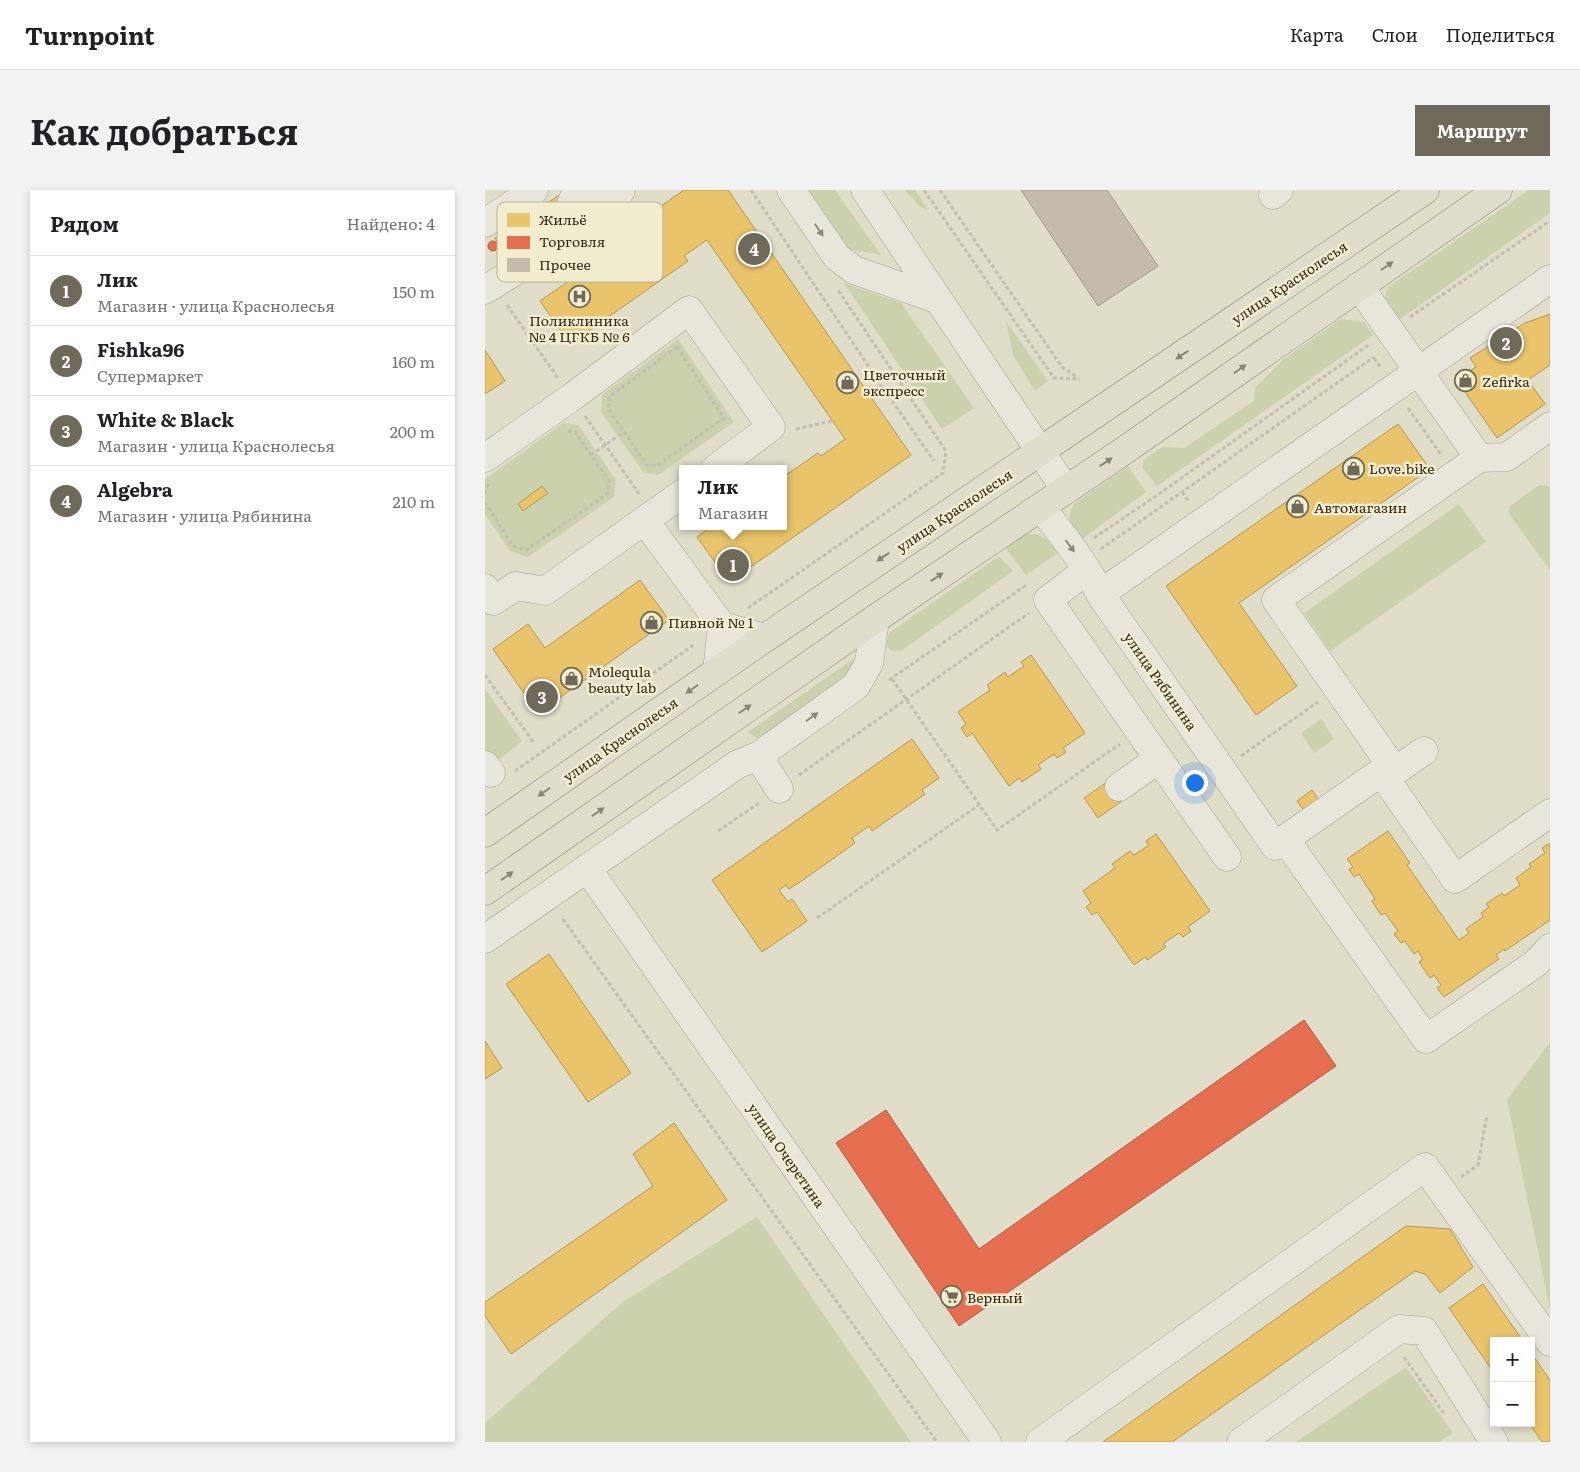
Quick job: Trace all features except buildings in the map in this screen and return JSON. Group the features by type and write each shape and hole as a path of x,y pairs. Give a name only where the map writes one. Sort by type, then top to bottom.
{"main road":[{"name":"улица Краснолесья","path":"485,832 765,638 1425,190"},
{"path":"485,891 875,619 1066,490 1498,190"}],"street":[{"path":"516,202 534,190"},
{"path":"572,202 579,190"},
{"path":"575,202 617,190"},
{"path":"613,202 621,190"},
{"path":"791,190 837,257 854,270 937,299"},
{"path":"865,190 1066,490"},
{"path":"485,223 497,215"},
{"path":"1100,594 1550,279"},
{"path":"1359,286 1479,458"},
{"path":"485,458 572,397 689,310 771,427 720,465"},
{"path":"1550,426 1507,457 1479,458 1276,600 1455,879 1550,813"},
{"path":"485,588 493,601 516,586 545,591 679,495"},
{"name":"улица Рябинина","path":"1041,507 1080,560 1100,594 1275,846 1285,839"},
{"path":"645,521 722,626 765,638"},
{"path":"1080,560 1048,600 1227,857"},
{"path":"485,939 738,764 758,756 856,686 869,663 875,619"},
{"path":"717,671 722,626"},
{"path":"1424,751 1395,771 1386,769 1285,839 1426,1039 1536,963 1550,948"},
{"path":"758,756 779,788"},
{"path":"1119,787 1159,759"},
{"name":"улица Очеретина","path":"587,868 987,1442"},
{"path":"1040,1442 1425,1166 1550,1342"},
{"path":"1241,1442 1399,1330 1424,1331 1494,1442"}],"path":[{"path":"751,190 881,386 934,461"},
{"path":"924,190 1054,378 1079,379 1062,366 940,190"},
{"path":"1080,560 1097,552 1550,221"},
{"path":"487,287 572,397"},
{"path":"836,288 946,451 943,473"},
{"path":"1080,560 1156,496 1393,336"},
{"path":"677,347 725,418 657,466 647,465 624,432 609,410 609,397 677,347"},
{"path":"869,394 881,386"},
{"path":"485,502 513,546 527,550 607,494 609,481 575,432"},
{"path":"591,456 624,432"},
{"path":"717,831 1048,600"},
{"path":"485,675 534,742"},
{"path":"892,679 997,830 1139,731"},
{"path":"817,918 979,805"},
{"path":"563,919 937,1442"},
{"path":"1442,1190 1478,1165 1487,1116"},
{"path":"1395,1362 1403,1356 1447,1418"}],"green space":[{"path":"804,190 835,190 881,255 843,248"},
{"path":"905,190 915,190 928,210 919,206"},
{"path":"1529,190 1550,190 1550,213 1396,322 1383,302 1388,287"},
{"path":"844,283 901,303 974,408 942,429"},
{"path":"1341,319 1364,322 1373,335 1157,486 1142,467 1145,459 1162,447 1184,448 1254,401 1255,388 1284,359"},
{"path":"1006,321 1048,381 1035,391 1013,355"},
{"path":"678,339 734,422 658,475 643,472 601,412 602,395"},
{"path":"563,423 578,425 616,480 614,497 528,557 510,551 485,514 485,479"},
{"path":"1128,466 1146,492 1079,541 1070,523 1071,510 1074,504"},
{"path":"1539,485 1550,488 1550,570 1509,514 1510,506"},
{"path":"1459,504 1486,542 1330,651 1304,613"},
{"path":"1037,534 1051,541 1058,553 1026,575 1005,547 1020,535"},
{"path":"999,556 1013,571 901,651 891,651 886,644 889,633"},
{"path":"865,651 859,668 764,743 748,732"},
{"path":"485,689 522,741 492,765 485,755"},
{"path":"1321,719 1334,739 1314,753 1301,733"},
{"path":"1550,1042 1550,1310 1507,1100"},
{"path":"757,1217 911,1442 485,1442 485,1423 623,1302"},
{"path":"1406,1367 1453,1433 1439,1442 1296,1442"}],"place":[{"name":"Algebra","path":"754,249"},
{"name":"Поликлиника № 4 ЦГКБ № 6","path":"579,297"},
{"name":"Fishka96","path":"1506,343"},
{"name":"Zefirka","path":"1466,381"},
{"name":"Цветочный экспресс","path":"847,382"},
{"name":"Love.bike","path":"1353,468"},
{"name":"Автомагазин","path":"1298,507"},
{"name":"Лик","path":"733,565"},
{"name":"Пивной № 1","path":"652,622"},
{"name":"Molequla beauty lab","path":"572,679"},
{"name":"White & Black","path":"542,697"},
{"name":"Верный","path":"951,1297"}]}
